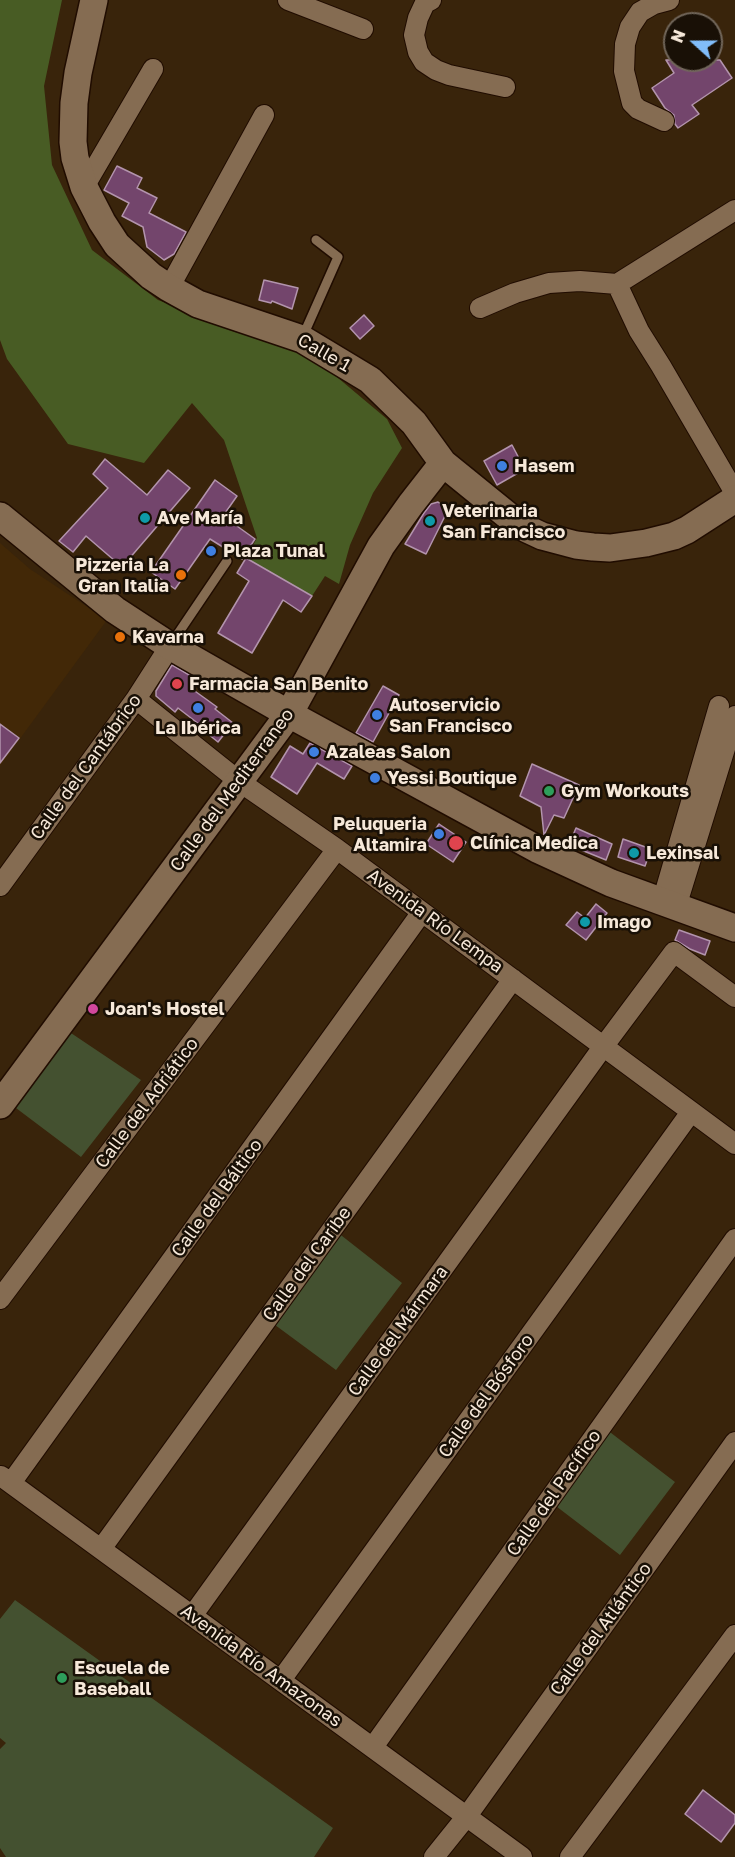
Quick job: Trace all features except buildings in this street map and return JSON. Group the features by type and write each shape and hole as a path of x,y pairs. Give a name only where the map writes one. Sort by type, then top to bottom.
{"street":[{"name":"Calle 1","path":"93,0 74,103 75,158 84,187 102,222 117,245 134,262 169,288 198,304 302,339 370,380 414,423 443,463 482,496 527,529 542,536 576,545 610,548 628,546 674,536 700,523 735,499"},
{"path":"288,0 363,29"},
{"path":"431,0 426,3 418,18 414,35 418,52 424,62 448,75 505,87"},
{"path":"664,121 638,109 632,103 624,71 625,44 630,27 640,12 654,4 669,0"},
{"path":"84,187 153,69"},
{"path":"169,288 264,115"},
{"path":"480,308 515,293 549,283 617,284 735,210"},
{"path":"617,284 639,331 735,493"},
{"name":"Calle del Mediterraneo","path":"0,1105 289,714 381,546 443,463"},
{"path":"0,516 115,610 170,646 289,714 537,849 611,883 671,899 735,928"},
{"name":"Calle del Cantábrico","path":"0,886 136,699 170,646"},
{"name":"Avenida Río Lempa","path":"136,699 240,782 337,849 735,1144"},
{"path":"671,899 727,711"},
{"name":"Calle del Adriático","path":"0,1299 337,849"},
{"name":"Calle del Báltico","path":"5,1479 422,912"},
{"name":"Calle del Mármara","path":"192,1616 674,952 735,997"},
{"name":"Calle del Caribe","path":"101,1549 513,979"},
{"name":"Calle del Bósforo","path":"280,1680 691,1112"},
{"name":"Calle del Pacífico","path":"373,1747 735,1239"},
{"name":"Calle del Atlántico","path":"434,1857 466,1816 735,1442"},
{"name":"Avenida Río Amazonas","path":"5,1479 522,1857"},
{"path":"570,1857 735,1635"}],"lane":[{"path":"302,339 338,257 316,240"},
{"path":"170,646 226,561"}],"shaded area":[{"path":"0,543 30,569 107,620 0,766"}],"green space":[{"path":"0,0 62,0 44,86 52,165 92,250 158,300 289,347 325,367 387,419 402,448 373,493 350,545 339,584 325,576 312,596 246,558 257,538 224,440 192,403 144,463 68,444 7,359 0,340"},
{"path":"62,1027 141,1080 81,1157 8,1102"},
{"path":"337,1232 402,1283 336,1370 271,1322"},
{"path":"602,1426 675,1482 620,1555 548,1500"},
{"name":"Escuela de Baseball","path":"15,1600 333,1828 314,1857 6,1857 0,1848 0,1749 6,1743 0,1738 0,1619"}],"place":[{"name":"Hasem","path":"502,466"},
{"name":"Ave María","path":"145,518"},
{"name":"Veterinaria San Francisco","path":"430,521"},
{"name":"Plaza Tunal","path":"211,551"},
{"name":"Pizzeria La Gran Italia","path":"181,575"},
{"name":"Kavarna","path":"120,637"},
{"name":"Farmacia San Benito","path":"177,684"},
{"name":"La Ibérica","path":"198,708"},
{"name":"Autoservicio San Francisco","path":"377,715"},
{"name":"Azaleas Salon","path":"314,752"},
{"name":"Yessi Boutique","path":"375,778"},
{"name":"Gym Workouts","path":"549,791"},
{"name":"Peluqueria Altamira","path":"439,834"},
{"name":"Clínica Medica","path":"456,843"},
{"name":"Lexinsal","path":"634,853"},
{"name":"Imago","path":"585,922"},
{"name":"Joan's Hostel","path":"93,1009"},
{"name":"Escuela de Baseball","path":"62,1678"}]}
